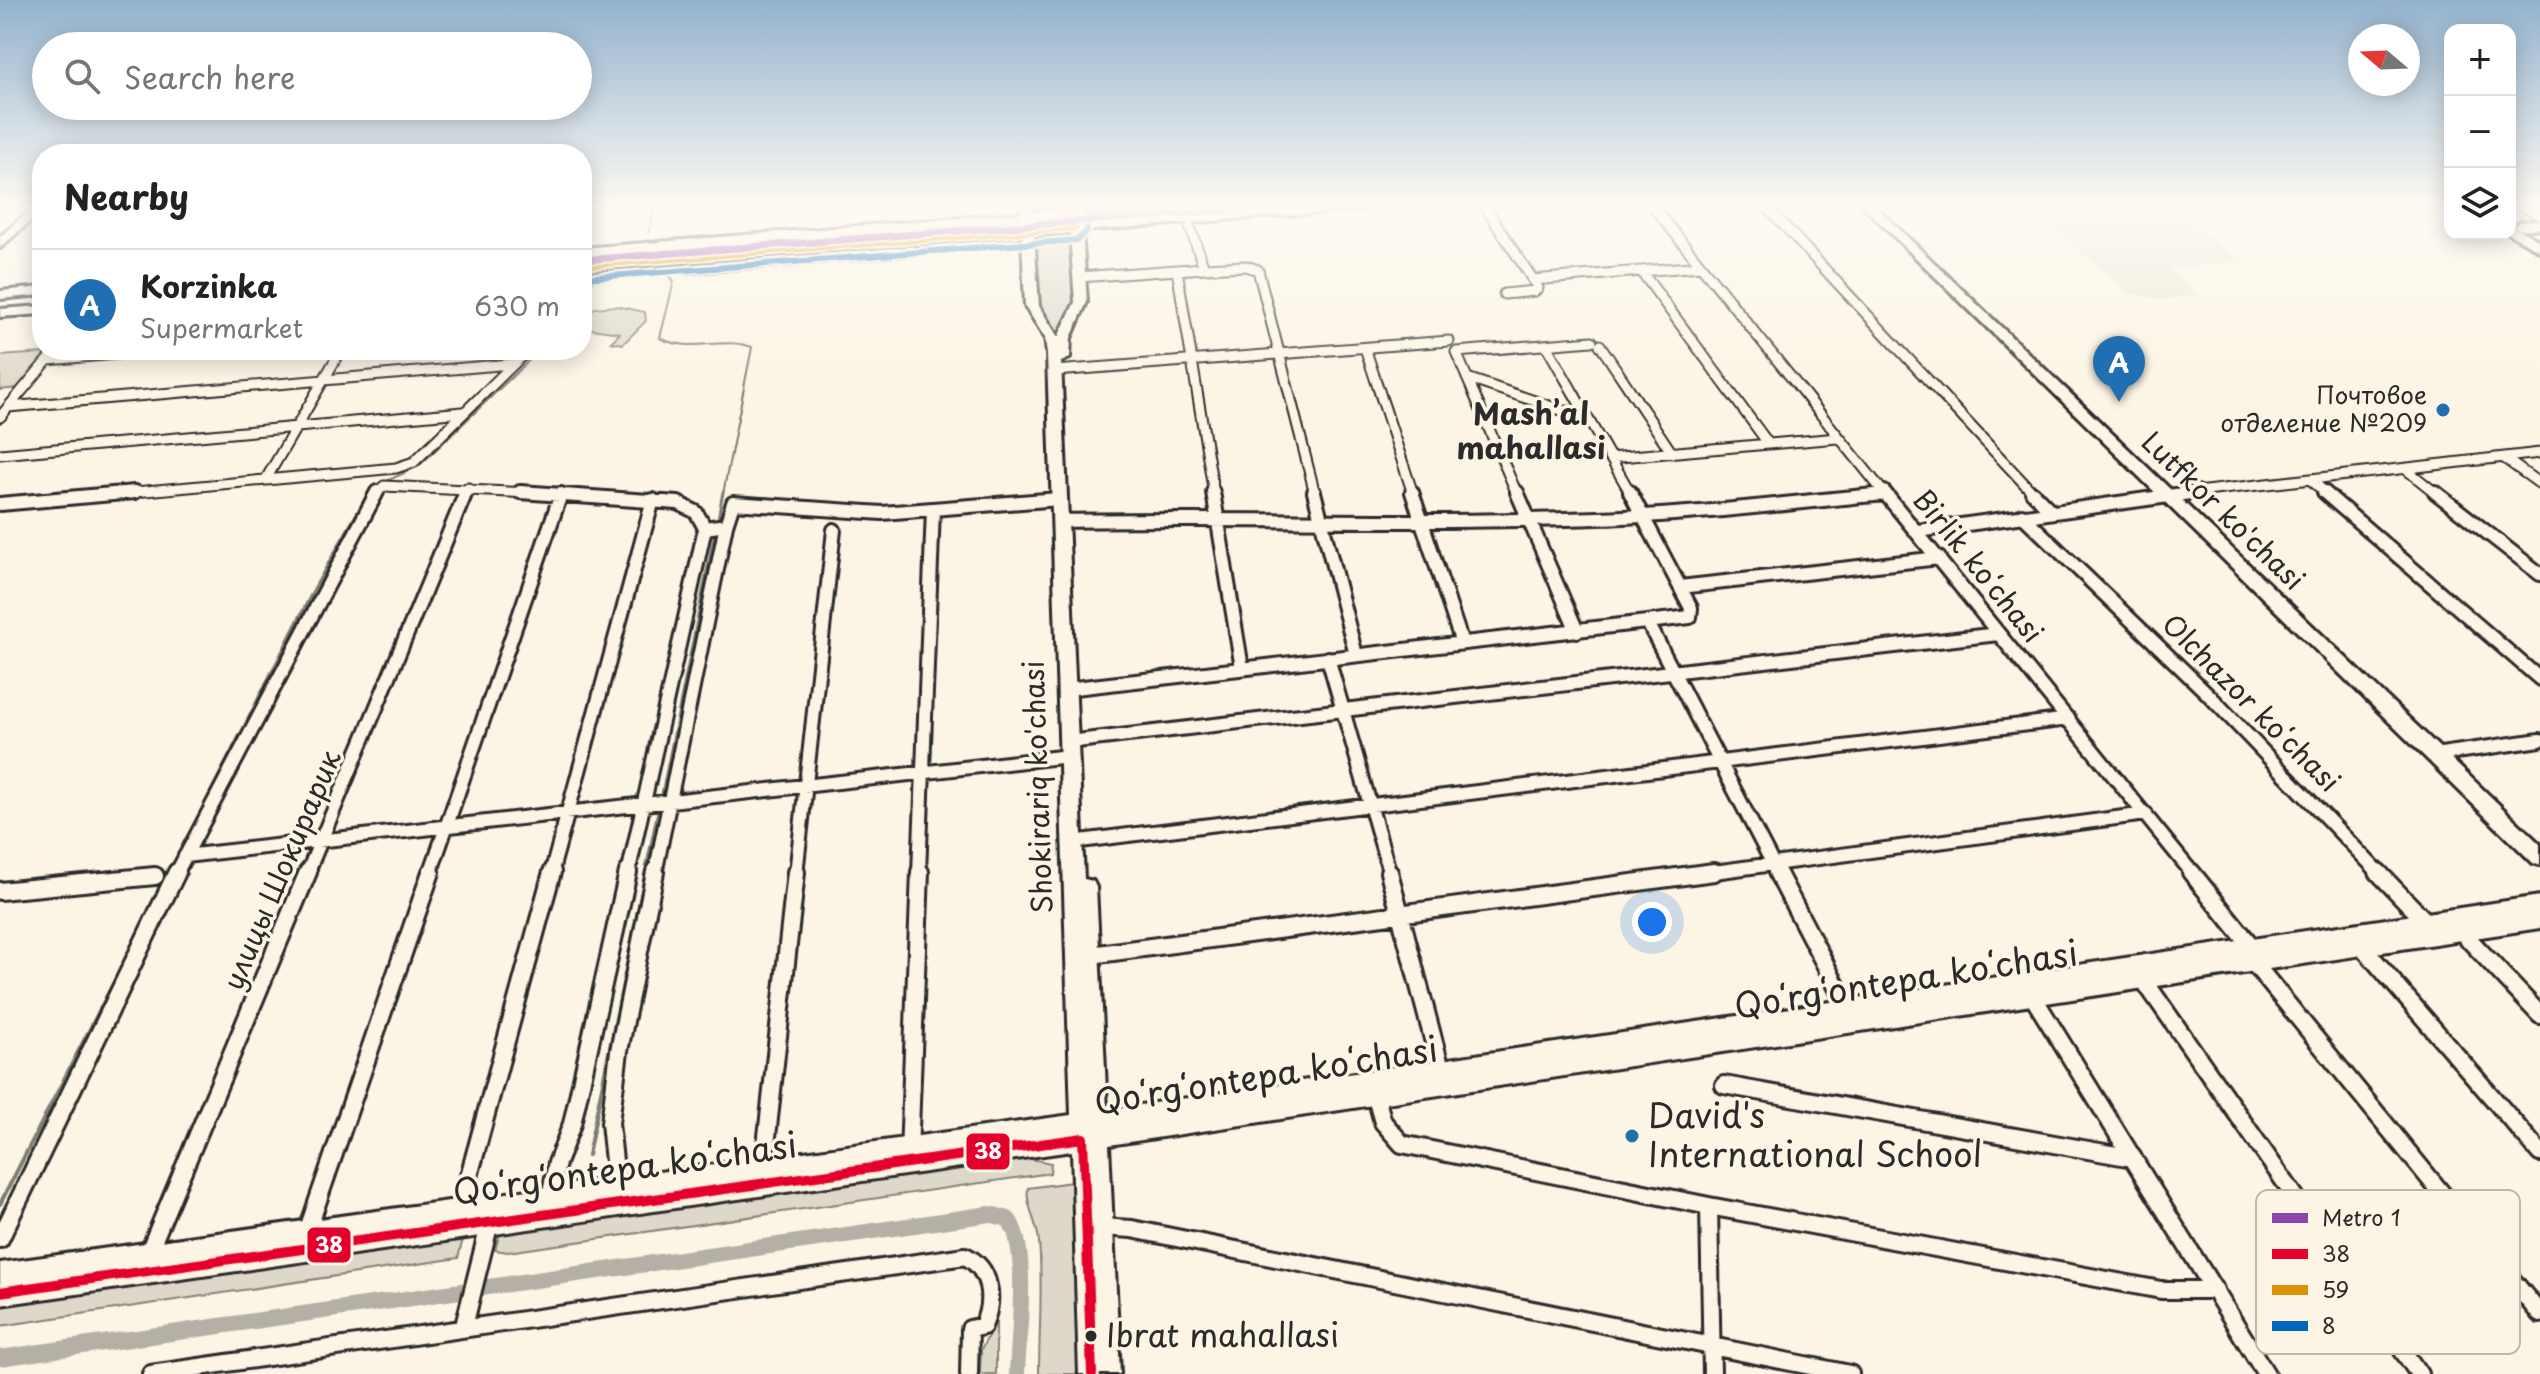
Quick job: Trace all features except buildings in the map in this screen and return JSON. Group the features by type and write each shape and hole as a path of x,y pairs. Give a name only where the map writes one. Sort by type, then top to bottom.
{"main road":[{"name":"Shokirariq ko'chasi","path":"1030,269 1032,306 1052,338 1059,371 1089,1130 1092,1374"},
{"name":"Shokirariq ko'chasi","path":"1065,521 1059,499 1059,371 1064,338 1081,302 1079,269"},
{"name":"Lutfkor ko'chasi","path":"1935,269 2440,754 2540,857"},
{"name":"Lutfkor ko'chasi","path":"1941,269 2171,494"},
{"path":"0,295 32,292"},
{"path":"0,313 32,311"},
{"name":"Lutfkor ko'chasi","path":"2440,754 2540,844"},
{"name":"Qoʻrgʻontepa koʻchasi","path":"1852,1016 2032,995 2143,979 2257,957 2362,946 2540,905"},
{"name":"Qoʻrgʻontepa koʻchasi","path":"0,1276 144,1263 457,1220 1089,1130 2257,957 2432,928 2461,931 2540,919"},
{"name":"Qoʻrgʻontepa koʻchasi","path":"1089,1130 1375,1094 1444,1077"},
{"name":"Qoʻrgʻontepa koʻchasi","path":"457,1220 490,1222 548,1206"},
{"name":"Shokirariq ko'chasi","path":"1091,1228 1107,1374"},
{"name":"Qoʻrgʻontepa koʻchasi","path":"0,1292 144,1263"}],"street":[{"path":"1079,277 1189,269"},
{"path":"1255,269 1356,655"},
{"path":"1504,294 1535,291 1538,288 1526,269"},
{"path":"1533,280 1664,269"},
{"name":"Birlik koʻchasi","path":"1703,269 2146,814 2442,1190"},
{"path":"1824,269 1961,419 2050,510"},
{"path":"1177,270 1242,668"},
{"path":"1641,271 1768,443"},
{"path":"1059,371 1449,341"},
{"path":"1577,631 1456,352 1596,343 1672,453"},
{"path":"1072,688 1690,617 1691,608 1644,516 1546,345"},
{"path":"1365,348 1462,643"},
{"path":"0,417 48,360"},
{"path":"266,479 335,360"},
{"path":"0,1239 185,856 373,495 389,479 414,462 516,360"},
{"path":"8,407 511,364"},
{"path":"1467,378 1564,411 1583,412"},
{"path":"0,454 463,412"},
{"path":"1609,458 1838,438"},
{"path":"1918,531 2171,494 2540,453"},
{"path":"2504,458 2540,484"},
{"path":"2407,470 2540,574"},
{"path":"0,504 266,479 389,479 689,505 705,528 572,1124 557,1163 548,1206"},
{"path":"2311,480 2540,679"},
{"name":"улицы Шокирарик","path":"144,1263 468,488"},
{"path":"304,1241 561,494"},
{"path":"1065,521 1217,518 1323,523 1644,516 1885,494"},
{"path":"607,1198 614,1161 610,1123 619,1051 733,503 882,513 1059,499"},
{"path":"457,1220 653,500"},
{"path":"909,1156 933,509"},
{"name":"Olchazor koʻchasi","path":"2022,515 2219,705 2432,928"},
{"path":"705,528 726,525"},
{"path":"762,1177 834,530"},
{"path":"1680,587 1939,558"},
{"path":"1648,623 1852,1016"},
{"path":"185,856 922,772 1072,746 1344,711 1998,634"},
{"path":"1328,658 1372,806 1444,1077"},
{"path":"1078,842 2069,719"},
{"path":"2440,754 2540,740"},
{"path":"1082,956 1402,916 2146,814"},
{"path":"0,891 155,876"},
{"path":"2461,931 2540,1015"},
{"path":"2362,946 2540,1153"},
{"path":"2143,979 2290,1190"},
{"path":"2032,995 2266,1374"},
{"path":"1724,1085 1913,1116 2133,1158"},
{"path":"1375,1094 1379,1117 1386,1131 1402,1144 1709,1206 2161,1290 2215,1290"},
{"path":"1709,1206 1712,1374"},
{"path":"464,1326 490,1222"},
{"path":"1091,1228 1132,1229 1850,1374"},
{"path":"151,1374 464,1326 965,1256 981,1264 986,1273 988,1317 983,1326 970,1329 969,1374"},
{"name":"Birlik koʻchasi","path":"2520,1289 2540,1314"},
{"path":"2405,1354 2419,1374"}],"shaded area":[{"path":"1037,269 1072,269 1074,305 1058,336 1038,306"},
{"path":"2101,269 2169,269 2196,295 2160,300 2130,294"},
{"path":"616,306 645,312 646,321 623,344 611,342 620,333 592,329 592,310"},
{"path":"32,354 32,360 40,360 17,388 0,390 0,356"},
{"path":"1021,1157 1051,1163 1050,1173 508,1252 495,1250 499,1236 516,1227"},
{"path":"1072,1182 1078,1374 1039,1374 1040,1258 1028,1188"},
{"path":"464,1235 458,1258 0,1326 0,1301"},
{"path":"996,1321 996,1374 980,1374 981,1350"}],"waterway":[{"path":"592,283 669,275 674,281 660,338 683,345 729,343 752,347 723,494"},
{"path":"368,494 421,464 530,360"},
{"path":"173,866 315,587 369,492"},
{"path":"717,524 723,492"},
{"path":"661,799 715,532"},
{"path":"645,874 659,806"},
{"path":"588,1155 646,872"},
{"path":"0,1204 135,941"},
{"path":"0,1358 990,1214 1008,1219 1015,1231 1019,1249 1021,1293 1017,1374"}],"transit line":[{"name":"8","path":"592,277 698,269"},
{"name":"38","path":"0,1292 1083,1138 1092,1374"}],"place":[{"name":"Korzinka","path":"2119,402"},
{"name":"Почтовое отделение №209","path":"2443,410"},
{"name":"David's International School","path":"1632,1136"},
{"name":"Ibrat mahallasi","path":"1091,1336"}],"district":[{"name":"Mashʼal mahallasi","path":"1531,432"}]}
